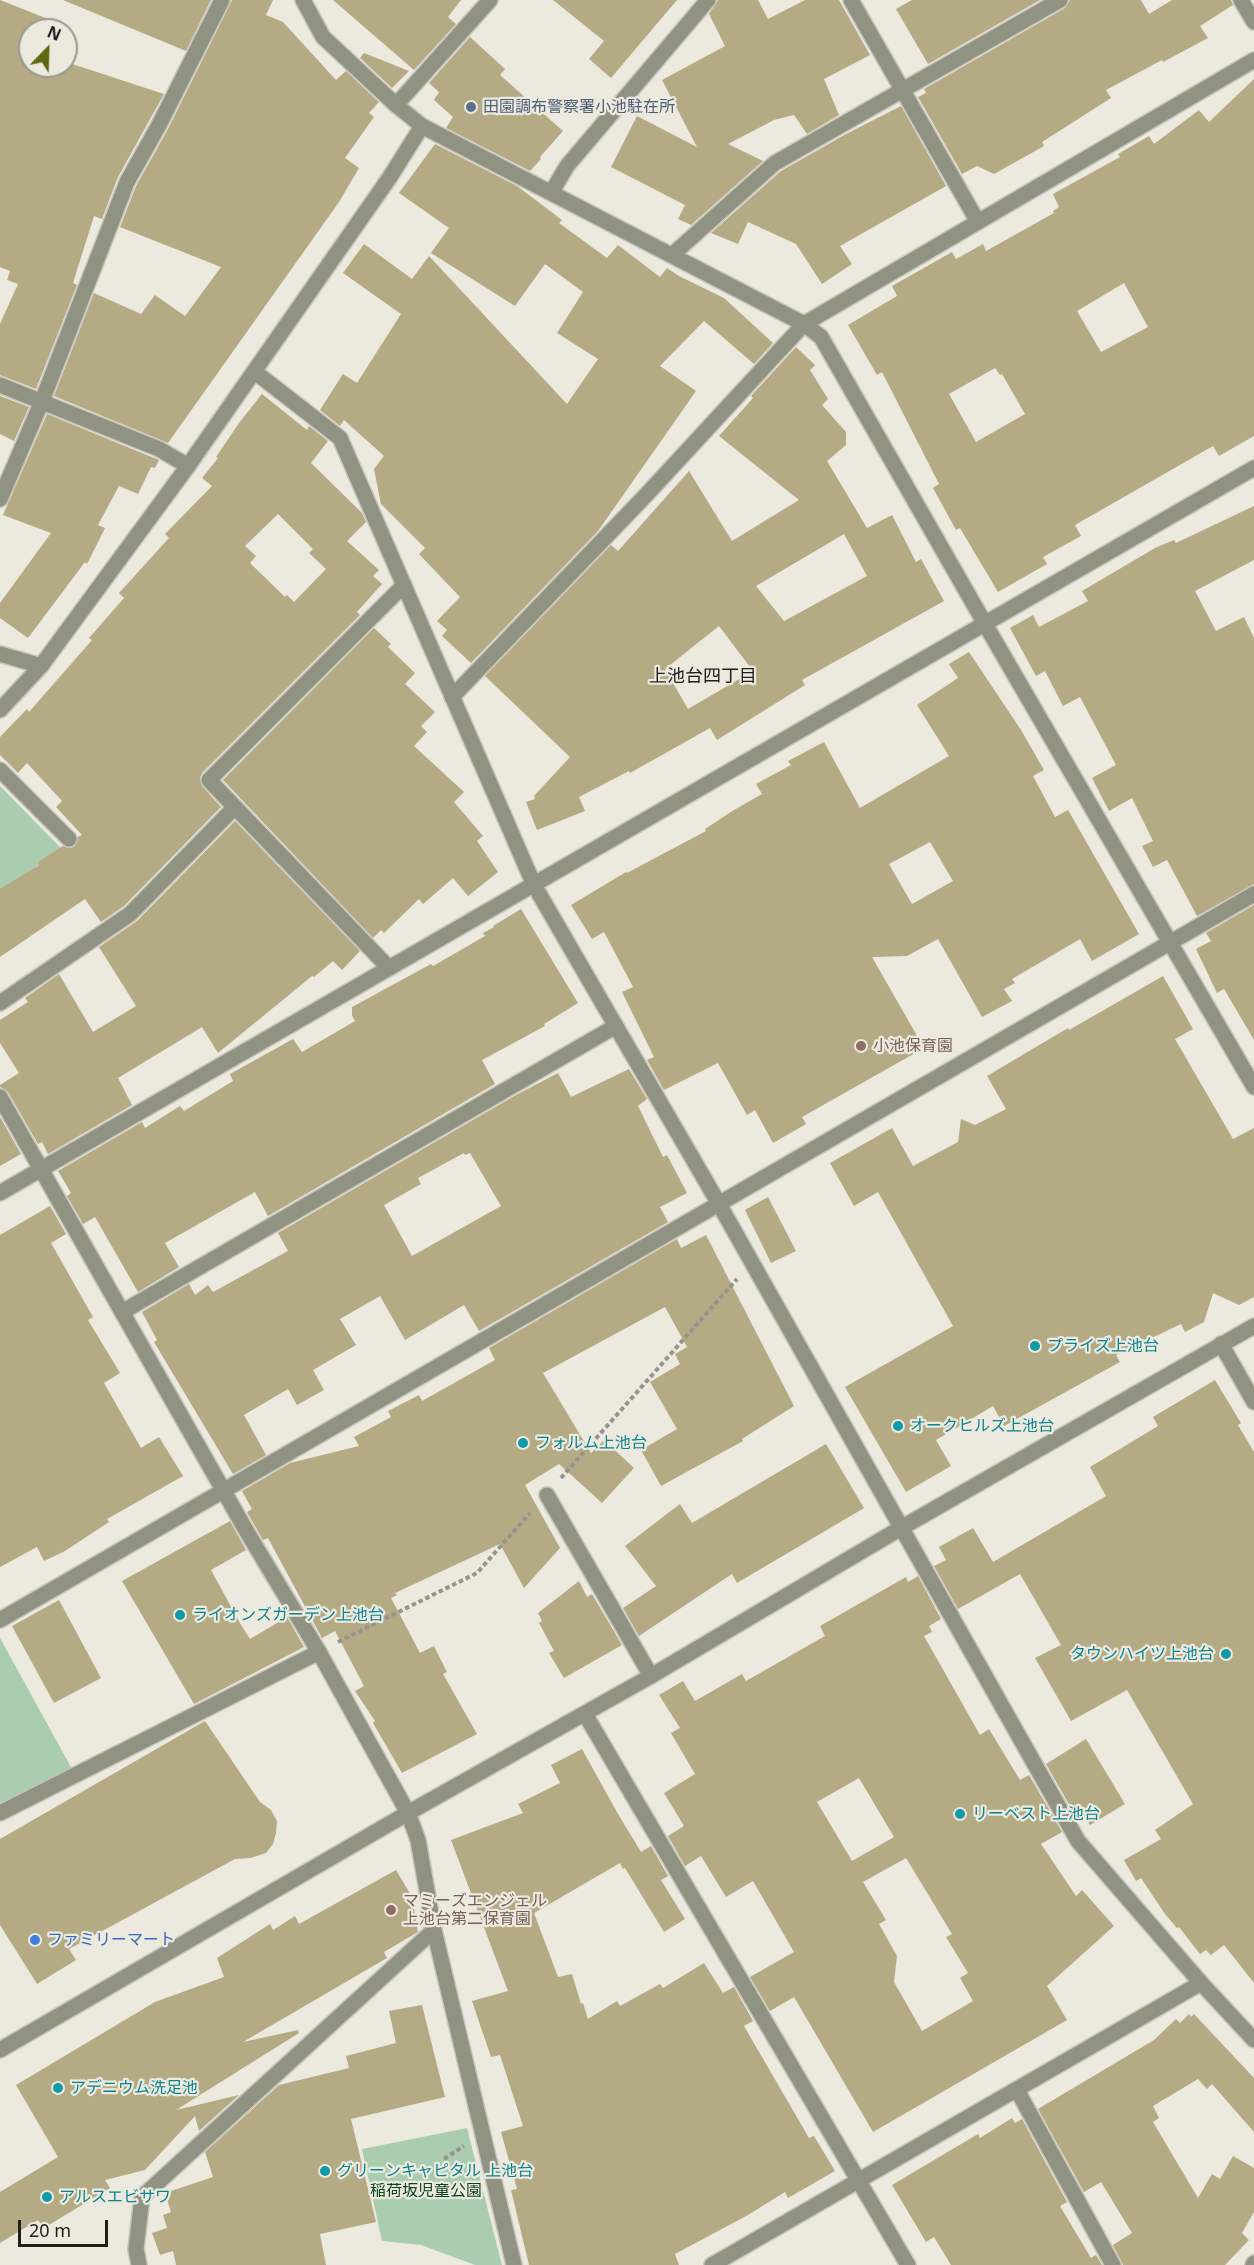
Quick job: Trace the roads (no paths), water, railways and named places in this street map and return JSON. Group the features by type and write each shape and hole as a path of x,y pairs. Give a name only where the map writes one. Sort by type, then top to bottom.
{"street":[{"path":"0,499 42,401 127,182 159,125 222,0"},
{"path":"303,0 323,37 422,126 804,324 821,338 1254,1087"},
{"path":"396,105 490,0"},
{"path":"551,193 567,166 708,0"},
{"path":"851,0 978,222"},
{"path":"672,255 775,163 1060,0"},
{"path":"1241,0 1254,22"},
{"path":"452,697 648,493 804,324 1254,60"},
{"path":"0,710 41,666 188,466 390,177 422,126"},
{"path":"255,372 340,438 534,885 719,1204 1078,1840 1201,1983 1254,2040"},
{"path":"0,384 159,448 188,466"},
{"path":"0,1193 1254,468"},
{"path":"389,968 209,780 404,585"},
{"path":"0,654 41,666"},
{"path":"0,770 69,839"},
{"path":"0,1003 130,915 235,807"},
{"path":"0,1620 1254,894"},
{"path":"122,1312 616,1026"},
{"path":"0,1097 320,1652 408,1813 418,1840 434,1930 514,2265"},
{"path":"0,2050 1254,1326"},
{"path":"1221,1344 1254,1402"},
{"path":"547,1495 651,1676"},
{"path":"0,1813 320,1652"},
{"path":"585,1714 908,2265"},
{"path":"139,2265 136,2248 142,2196 434,1930"},
{"path":"712,2265 1201,1983"},
{"path":"1017,2090 1113,2265"}],"place":[{"name":"田園調布警察署小池駐在所","path":"471,107"},
{"name":"小池保育園","path":"861,1046"},
{"name":"プライズ上池台","path":"1035,1346"},
{"name":"オークヒルズ上池台","path":"898,1426"},
{"name":"フォルム上池台","path":"523,1443"},
{"name":"ライオンズガーデン上池台","path":"180,1615"},
{"name":"タウンハイツ上池台","path":"1226,1654"},
{"name":"リーベスト上池台","path":"960,1814"},
{"name":"マミーズエンジェル 上池台第二保育園","path":"391,1910"},
{"name":"ファミリーマート","path":"35,1940"},
{"name":"アデニウム洗足池","path":"58,2088"},
{"name":"グリーンキャピタル 上池台","path":"325,2171"},
{"name":"アルスエビサワ","path":"47,2197"}],"district":[{"name":"上池台四丁目","path":"703,677"}],"park label":[{"name":"稲荷坂児童公園","path":"426,2191"}]}
